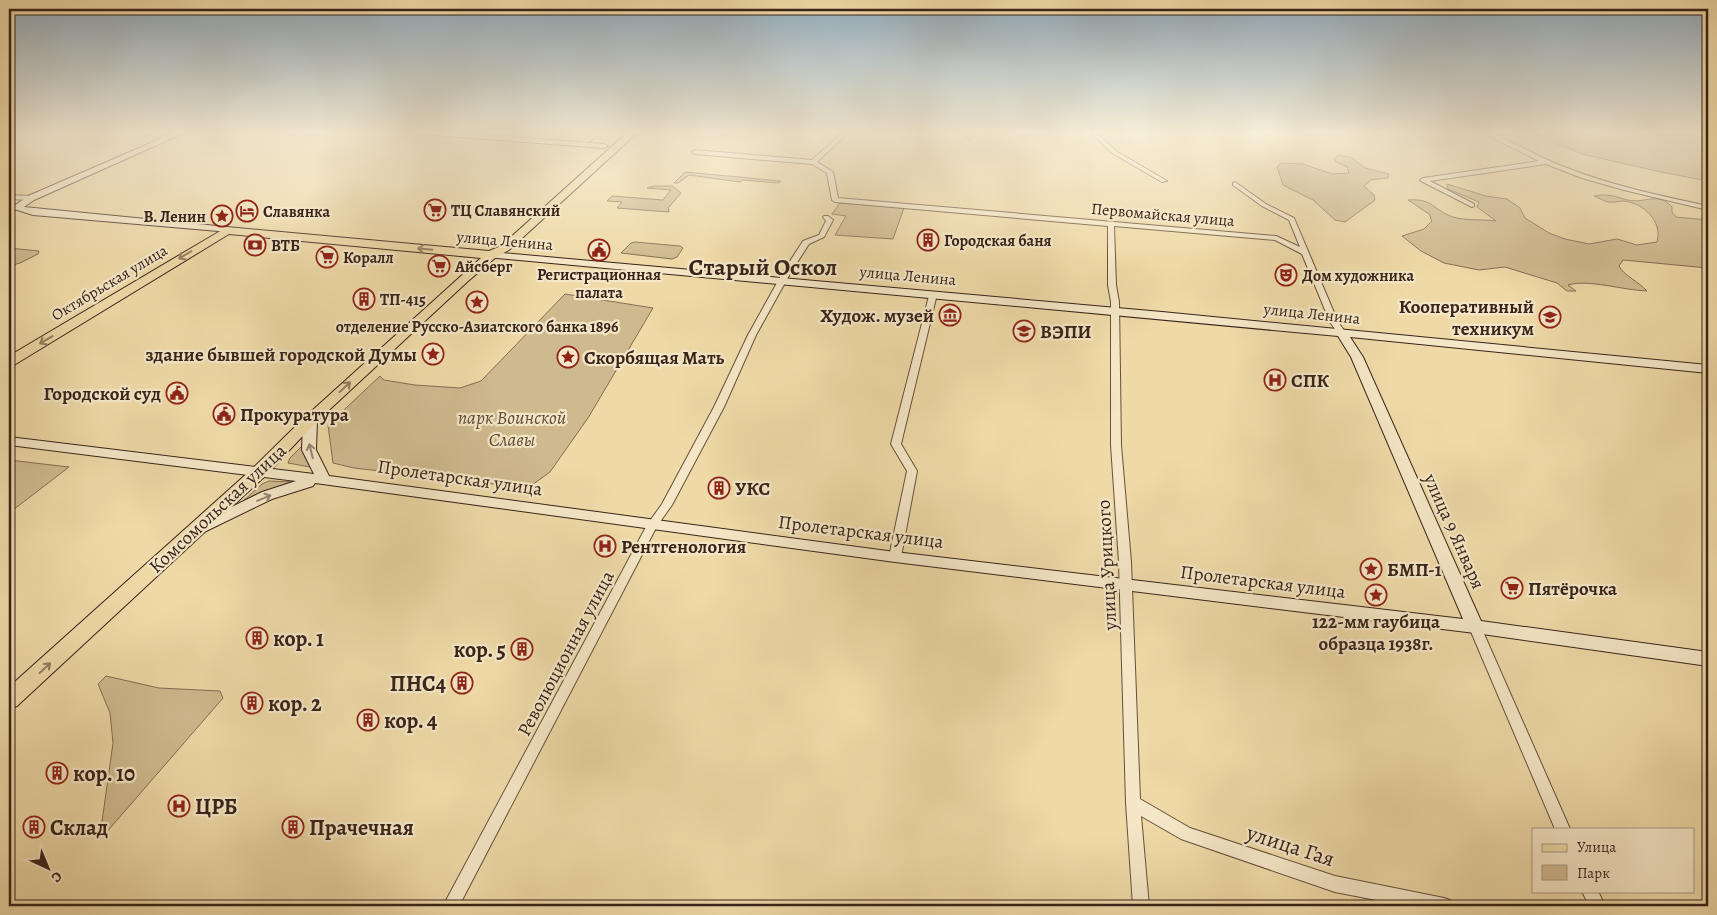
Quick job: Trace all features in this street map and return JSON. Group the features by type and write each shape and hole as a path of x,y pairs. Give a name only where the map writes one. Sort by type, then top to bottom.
{"main road":[{"path":"12,210 31,198 84,175"},
{"path":"490,255 492,246 572,175"},
{"path":"490,255 505,248 586,175"},
{"name":"улица Ленина","path":"12,210 1115,311 1708,369"},
{"name":"Октябрьская улица","path":"9,362 227,230"},
{"name":"Комсомольская улица","path":"9,700 258,472 310,420 490,255"},
{"name":"улица 9 Января","path":"1342,333 1351,344 1361,365 1476,627"},
{"path":"189,535 254,502 294,485 324,480 309,450 310,420"},
{"name":"Пролетарская улица","path":"9,441 324,480 895,557 1476,627 1708,658"}],"street":[{"name":"Первомайская улица","path":"830,175 835,200 1276,238 1304,252"},
{"path":"1153,175 1164,181"},
{"path":"1460,175 1424,180 1472,205"},
{"path":"1584,175 1708,208"},
{"name":"улица 9 Января","path":"1235,184 1264,205 1292,219 1334,322 1342,333"},
{"path":"9,197 31,198"},
{"name":"Революционная улица","path":"451,906 652,525 667,505 719,407 752,335 806,243 822,236 830,220 826,217"},
{"name":"улица Урицкого","path":"1111,223 1115,311 1116,445 1125,585 1132,803 1141,906"},
{"path":"895,557 912,471 896,444 933,294"},
{"name":"улица 9 Января","path":"1476,627 1563,828"},
{"name":"улица Гая","path":"1132,803 1186,834 1335,884 1444,906"},
{"path":"1590,892 1597,906"}],"green space":[{"path":"682,175 714,175 781,181 779,183 742,180 740,182 689,175 678,183 674,183"},
{"path":"1280,175 1389,175 1388,178 1371,180 1364,186 1374,195 1375,200 1345,222 1335,220 1313,200 1283,185"},
{"path":"1675,175 1708,175 1708,181"},
{"path":"1447,184 1486,196 1507,199 1520,208 1525,218 1549,233 1565,239 1589,244 1617,239 1637,245 1657,242 1658,234 1657,227 1650,214 1638,205 1624,201 1608,202 1594,196 1608,195 1634,201 1662,200 1672,207 1672,212 1676,217 1708,220 1708,268 1623,260 1619,266 1621,269 1647,291 1576,283 1568,285 1576,291 1567,291 1557,283 1505,267 1479,270 1444,263 1421,251 1402,236 1424,229 1432,221 1429,214 1408,200 1423,201 1453,217 1496,221 1477,207 1479,202 1448,189"},
{"path":"672,186 681,193 668,208 669,212 617,208 622,202 607,201 612,196 663,200 671,190 647,188"},
{"path":"840,203 904,208 893,239 835,235 846,216 832,214"},
{"path":"631,243 680,246 683,248 677,257 672,259 621,253"},
{"path":"9,248 39,251 38,254 20,263 9,266"},
{"name":"парк Воинской Славы","path":"565,294 653,308 588,418 550,472 528,488 354,468 333,463 328,425 380,376 384,380 415,385 460,388 481,381"},
{"path":"303,445 312,465 310,467 288,463 290,458"},
{"path":"9,460 69,467 9,513"},
{"path":"269,481 293,482 241,503 262,484"},
{"path":"106,676 159,688 220,691 223,698 105,834 100,836 113,743 110,713 98,684"}],"place":[{"name":"ТЦ Славянский","path":"435,210"},
{"name":"Славянка","path":"247,211"},
{"name":"В. Ленин","path":"222,216"},
{"name":"Городская баня","path":"928,240"},
{"name":"ВТБ","path":"255,245"},
{"name":"Регистрационная палата","path":"599,250"},
{"name":"Коралл","path":"327,257"},
{"name":"Айсберг","path":"439,266"},
{"name":"Дом художника","path":"1286,275"},
{"name":"ТП-415","path":"364,299"},
{"name":"отделение Русско-Азиатского банка 1896","path":"477,302"},
{"name":"Худож. музей","path":"950,315"},
{"name":"Кооперативный техникум","path":"1550,317"},
{"name":"ВЭПИ","path":"1024,331"},
{"name":"здание бывшей городской Думы","path":"433,354"},
{"name":"Скорбящая Мать","path":"568,357"},
{"name":"СПК","path":"1275,380"},
{"name":"Городской суд","path":"177,393"},
{"name":"Прокуратура","path":"224,414"},
{"name":"УКС","path":"719,488"},
{"name":"Рентгенология","path":"605,546"},
{"name":"БМП-1","path":"1371,569"},
{"name":"Пятёрочка","path":"1512,588"},
{"name":"122-мм гаубица образца 1938г.","path":"1376,595"},
{"name":"кор. 1","path":"257,638"},
{"name":"кор. 5","path":"522,649"},
{"name":"ПНС4","path":"462,683"},
{"name":"кор. 2","path":"252,703"},
{"name":"кор. 4","path":"368,720"},
{"name":"кор. 10","path":"57,773"},
{"name":"ЦРБ","path":"179,806"},
{"name":"Склад","path":"34,827"},
{"name":"Прачечная","path":"293,827"}],"district":[{"name":"Старый Оскол","path":"763,267"}]}
